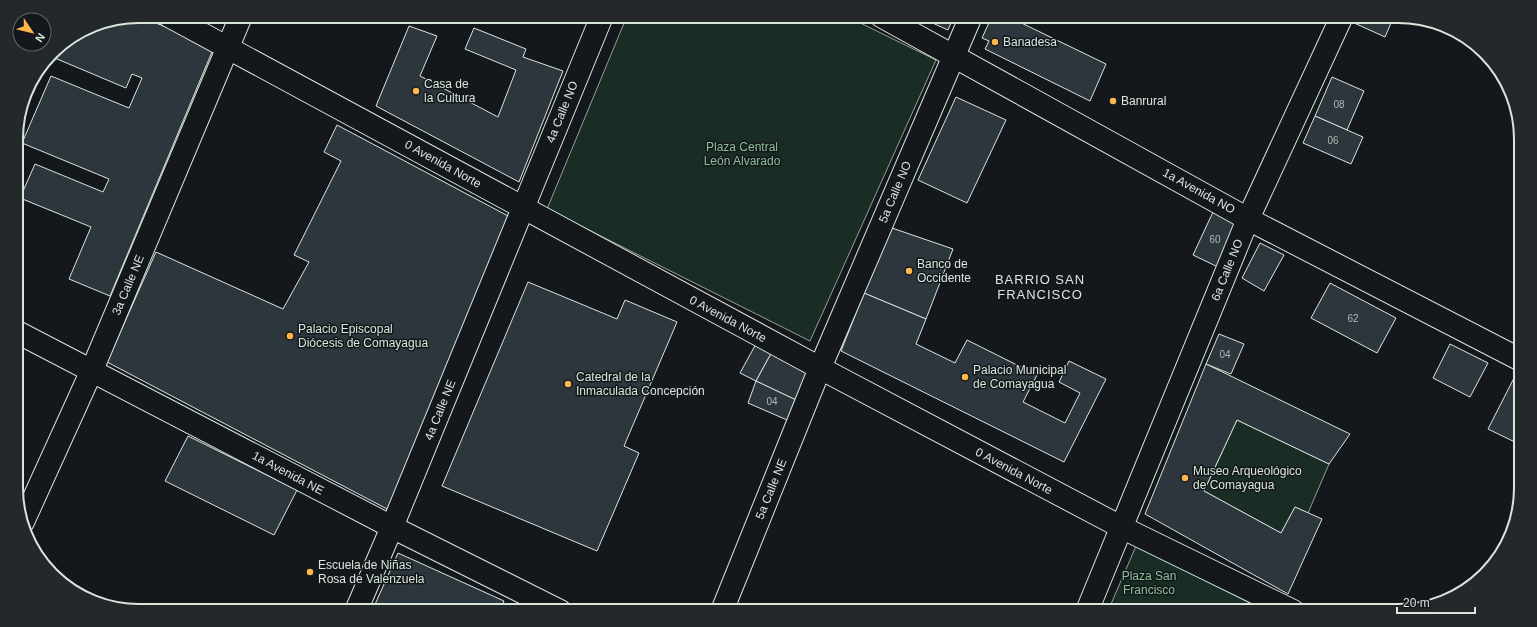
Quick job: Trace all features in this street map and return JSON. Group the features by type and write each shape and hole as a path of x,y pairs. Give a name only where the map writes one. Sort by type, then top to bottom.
{"street":[{"name":"0 Avenida Norte","path":"182,23 820,368 1121,527 1279,604"},
{"name":"3a Calle NE","path":"27,516 92,370 238,23"},
{"name":"4a Calle NO","path":"523,208 599,23"},
{"name":"1a Avenida NO","path":"894,23 1248,219 1514,356"},
{"name":"5a Calle NO","path":"820,368 968,23"},
{"name":"6a Calle NO","path":"1090,604 1248,219 1339,23"},
{"name":"4a Calle NE","path":"359,604 523,208"},
{"name":"1a Avenida NE","path":"23,335 392,527 546,604"},
{"name":"5a Calle NE","path":"725,604 820,368"}],"green space":[{"name":"Plaza Central León Alvarado","path":"624,23 860,23 936,60 810,341 547,209"},
{"path":"1237,420 1329,464 1308,513 1295,507 1281,533 1204,491"},
{"name":"Plaza San Francisco","path":"1136,546 1252,604 1111,604"}],"building":[{"path":"156,23 214,47 110,296 69,279 91,227 23,199 23,191 35,164 103,192 109,179 23,143 23,141 51,76 129,108 142,78 132,74 126,88 56,59 75,43 88,35 102,29 124,24"},
{"path":"932,23 951,23 948,30"},
{"path":"989,23 1021,23 1106,64 1090,101 985,49 989,41 982,38"},
{"path":"1354,23 1391,23 1385,37"},
{"name":"Casa de la Cultura","path":"409,26 437,36 420,76 498,117 516,70 465,49 474,28 526,49 523,57 563,71 519,182 376,106"},
{"path":"1332,77 1364,91 1347,130 1315,116"},
{"path":"956,97 1006,120 967,203 918,180"},
{"path":"1315,116 1363,137 1351,164 1303,143"},
{"name":"Palacio Episcopal Diócesis de Comayagua","path":"337,125 510,217 389,510 107,362 156,252 283,309 309,262 294,255 341,161 324,152"},
{"path":"1213,212 1238,224 1218,267 1193,255"},
{"name":"Banco de Occidente","path":"892,228 953,249 926,319 864,293"},
{"path":"1260,243 1284,255 1264,291 1242,278"},
{"name":"Catedral de la Inmaculada Concepción","path":"528,282 617,319 625,300 677,322 624,446 639,453 597,551 442,486"},
{"path":"1330,283 1396,318 1377,353 1311,318"},
{"name":"Palacio Municipal de Comayagua","path":"864,293 926,319 916,344 955,363 967,340 1037,375 1023,402 1065,423 1080,393 1059,382 1069,361 1106,379 1064,462 841,351"},
{"path":"1219,334 1244,344 1231,374 1206,364"},
{"path":"757,342 773,350 756,381 740,373"},
{"path":"1450,344 1488,363 1470,397 1433,378"},
{"path":"773,350 811,370 796,400 756,381"},
{"name":"Museo Arqueológico de Comayagua","path":"1206,364 1350,434 1329,464 1237,420 1204,491 1281,533 1295,507 1322,519 1288,594 1145,514"},
{"path":"1514,378 1514,442 1488,429"},
{"path":"756,381 796,400 787,420 748,403"},
{"path":"188,436 297,490 274,535 165,481"},
{"path":"398,553 504,601 503,604 375,604"}],"place":[{"name":"Banadesa","path":"995,42"},
{"name":"Casa de la Cultura","path":"416,91"},
{"name":"Banrural","path":"1113,101"},
{"name":"Banco de Occidente","path":"909,271"},
{"name":"Palacio Episcopal Diócesis de Comayagua","path":"290,336"},
{"name":"Palacio Municipal de Comayagua","path":"965,377"},
{"name":"Catedral de la Inmaculada Concepción","path":"568,384"},
{"name":"Museo Arqueológico de Comayagua","path":"1185,478"},
{"name":"Escuela de Niñas Rosa de Valenzuela","path":"310,572"}],"district":[{"name":"BARRIO SAN FRANCISCO","path":"1040,286"}]}
